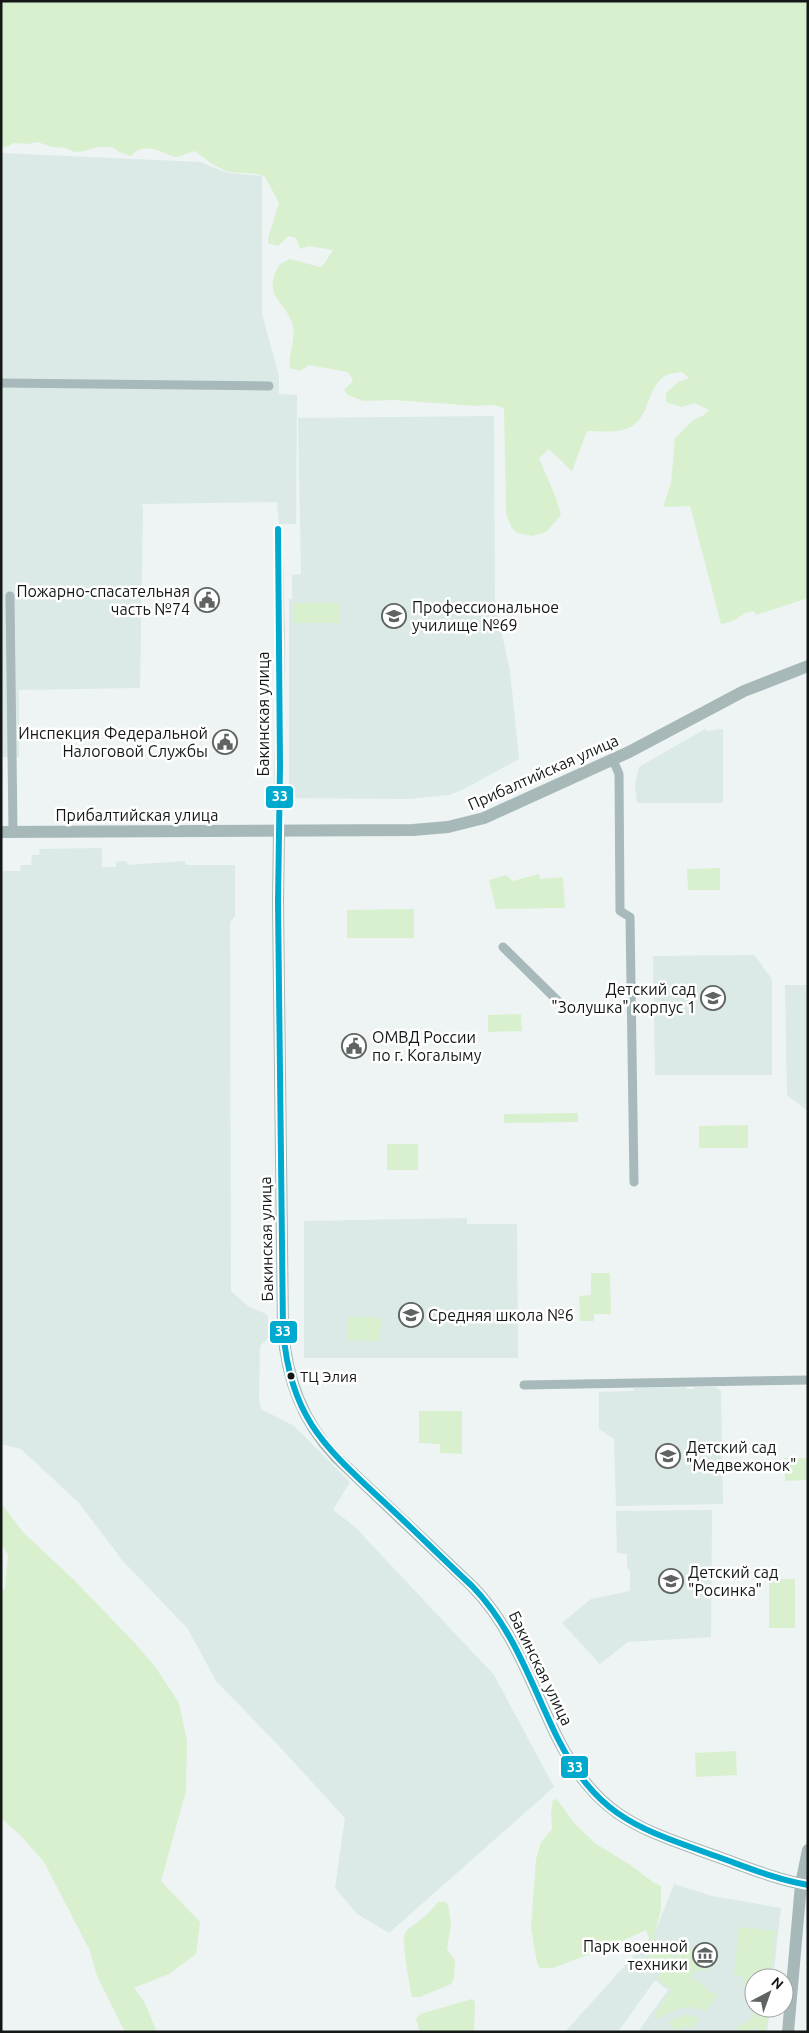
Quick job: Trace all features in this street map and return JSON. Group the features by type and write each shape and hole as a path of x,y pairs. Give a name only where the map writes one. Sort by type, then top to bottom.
{"street":[{"path":"1,383 269,386"},
{"name":"Бакинская улица","path":"278,529 280,631 278,902 284,1330 290,1372 302,1408 319,1438 336,1457 492,1607 511,1639 565,1751 578,1774 599,1799 621,1817 651,1832 778,1878 804,1884"},
{"path":"7,832 10,596"},
{"name":"Прибалтийская улица","path":"7,832 433,829 467,824 503,810 614,760 744,691 808,666"},
{"path":"614,760 619,774 620,911 630,917 634,1182"},
{"path":"503,947 563,1006"},
{"path":"524,1385 808,1380"},
{"path":"788,2032 808,1850"}],"shaded area":[{"path":"1,153 200,162 228,173 262,176 262,314 279,376 279,394 297,395 296,524 279,524 277,502 142,504 140,688 19,690 19,757 1,757"},
{"name":"Профессиональное училище №69","path":"494,416 495,602 510,671 519,759 449,795 408,799 289,798 289,599 292,599 292,575 301,574 298,418"},
{"path":"705,729 707,731 723,729 723,803 637,803 635,784 639,767"},
{"path":"102,848 102,867 116,867 116,862 122,861 127,862 127,865 185,861 186,865 235,865 235,916 230,922 231,1291 249,1307 268,1316 268,1338 260,1346 259,1400 261,1409 294,1426 350,1482 333,1510 354,1526 494,1675 554,1787 389,1933 357,1914 335,1888 345,1818 216,1681 188,1629 123,1561 79,1503 21,1449 1,1444 1,871 20,871 21,865 31,865 32,855 39,855 40,849"},
{"name":"Детский сад \"Золушка\" корпус 1","path":"754,955 772,979 772,1075 655,1075 653,956"},
{"path":"785,985 808,985 808,1111 787,1095"},
{"name":"Средняя школа №6","path":"467,1218 467,1224 517,1224 518,1358 304,1358 304,1221"},
{"name":"Детский сад \"Медвежонок\"","path":"685,1387 693,1389 695,1387 715,1387 721,1391 723,1504 616,1506 614,1439 599,1429 599,1392 634,1391 634,1388"},
{"name":"Детский сад \"Росинка\"","path":"712,1510 711,1637 628,1642 600,1664 562,1623 591,1599 630,1591 630,1571 627,1567 627,1554 617,1553 616,1511"},
{"name":"Парк военной техники","path":"674,1884 712,1896 781,1908 774,1968 744,1968 744,2018 769,2018 767,2032 638,2032 668,1990 655,1980 618,2032 565,2032 655,1932"}],"green space":[{"path":"1,1 808,1 808,598 756,615 754,611 745,613 733,621 721,624 690,506 663,507 671,483 675,438 693,420 704,415 709,410 694,403 682,407 666,402 666,393 678,382 689,378 682,372 669,374 660,380 640,419 634,425 617,431 587,431 572,471 549,449 539,458 561,515 546,532 532,536 517,533 511,527 506,513 504,408 494,405 476,406 394,400 363,401 348,395 344,390 353,381 348,372 309,365 300,371 290,368 294,331 290,317 273,291 275,275 280,264 290,259 320,267 333,250 309,246 300,249 296,238 289,236 278,246 268,243 279,203 265,177 259,174 228,172 212,164 195,151 176,157 147,148 136,151 131,156 119,152 112,147 97,147 75,152 38,142 28,144 14,143 5,148 1,144"},
{"path":"294,603 340,603 340,623 294,623"},
{"path":"720,868 720,890 688,890 687,869"},
{"path":"539,874 540,879 563,877 565,908 496,909 489,880 506,875 513,881"},
{"path":"414,909 414,938 347,938 347,910"},
{"path":"521,1014 522,1031 488,1032 488,1015"},
{"path":"578,1113 578,1122 504,1123 504,1114"},
{"path":"748,1125 748,1148 699,1148 699,1126"},
{"path":"387,1144 418,1144 418,1170 387,1170"},
{"path":"591,1273 610,1273 611,1314 594,1314 594,1321 580,1321 579,1296 591,1295"},
{"path":"348,1317 381,1318 380,1341 347,1340"},
{"path":"419,1411 462,1411 462,1454 440,1453 440,1444 419,1443"},
{"path":"784,1458 808,1458 808,1480 785,1481"},
{"path":"1,1503 23,1532 75,1581 131,1639 154,1665 179,1703 187,1741 186,1791 161,1881 200,1922 196,1954 169,1974 134,1988 144,2001 157,2032 125,2032 97,1976 90,1951 44,1862 22,1837 1,1818 1,1593 5,1588 8,1555 1,1543"},
{"path":"769,1579 795,1579 795,1628 769,1628"},
{"path":"736,1751 737,1775 696,1777 695,1753"},
{"path":"557,1799 574,1823 596,1844 661,1886 661,1910 654,1936 656,1945 673,1957 687,1946 710,1955 714,1962 711,1967 696,1971 690,1976 696,1982 698,1980 712,1994 715,1992 717,1995 706,2011 687,2007 671,2012 659,2019 654,2015 672,1990 657,1979 661,1972 646,1956 650,1941 646,1930 611,1946 553,1968 540,1968 537,1963 531,1928 536,1859 541,1842 552,1829 551,1813 553,1800"},
{"path":"438,1902 448,1904 451,1924 447,1949 455,1960 454,1978 451,1984 420,1997 412,1997 406,1963 404,1936 407,1930 424,1917"},
{"path":"739,1927 775,1931 772,1968 744,1968 744,1987 743,1977 734,1976"},
{"path":"472,1999 475,2002 474,2032 420,2032 416,2019 420,2014"},
{"path":"686,2015 700,2018 693,2028 684,2027 678,2031 668,2024 673,2019"},
{"path":"752,2018 767,2018 766,2032 758,2032 757,2028 754,2028 752,2031 754,2032 739,2032 737,2026"}],"transit line":[{"name":"33","path":"278,529 280,766 278,902 283,1330 287,1361 294,1387 314,1429 328,1447 364,1484 472,1586 487,1603 510,1639 530,1677 557,1737 573,1765 589,1787 606,1804 624,1817 667,1838 764,1873 808,1885"}],"place":[{"name":"Пожарно-спасательная часть №74","path":"207,600"},
{"name":"Профессиональное училище №69","path":"394,616"},
{"name":"Инспекция Федеральной Налоговой Службы","path":"225,742"},
{"name":"Детский сад \"Золушка\" корпус 1","path":"713,998"},
{"name":"ОМВД России по г. Когалыму","path":"354,1046"},
{"name":"Средняя школа №6","path":"411,1315"},
{"name":"ТЦ Элия","path":"291,1376"},
{"name":"Детский сад \"Медвежонок\"","path":"668,1456"},
{"name":"Детский сад \"Росинка\"","path":"671,1581"},
{"name":"Парк военной техники","path":"705,1955"}]}
